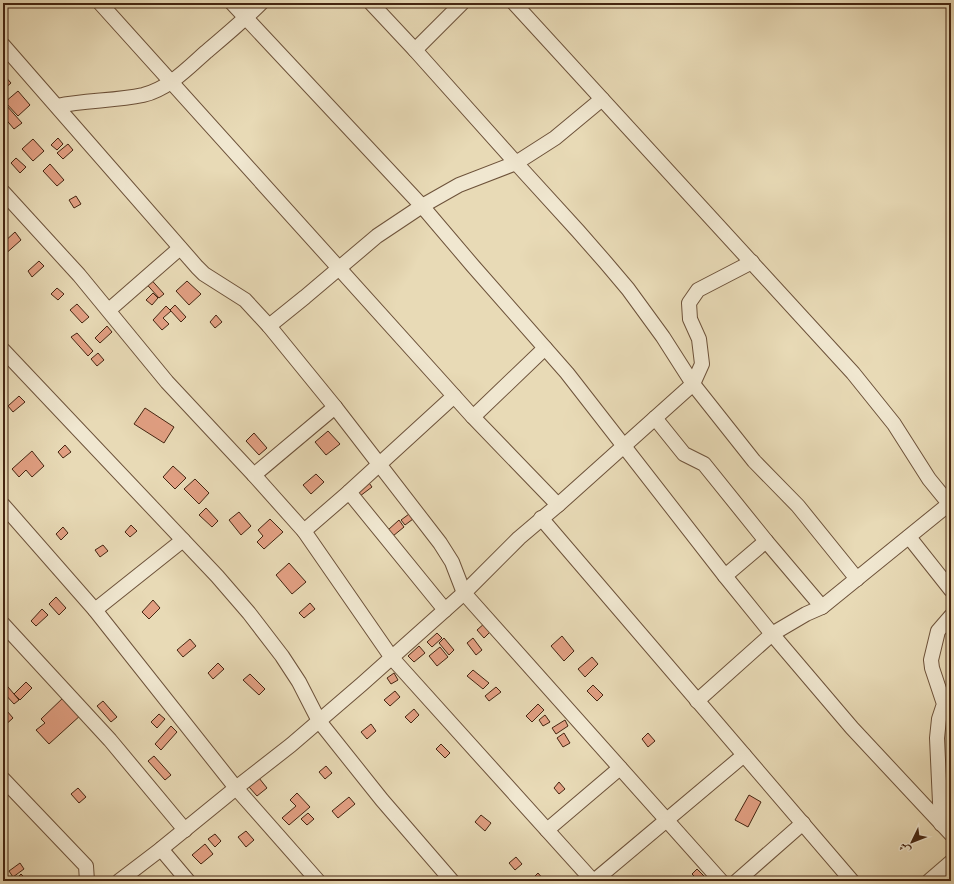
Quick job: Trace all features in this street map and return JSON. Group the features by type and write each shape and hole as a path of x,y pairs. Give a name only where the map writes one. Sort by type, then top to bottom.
{"street":[{"path":"100,3 473,417 558,505"},
{"path":"232,3 245,19 422,206 472,266 567,372 725,576 772,634 852,728 951,834"},
{"path":"57,106 143,95 156,91 171,82 245,19 261,3"},
{"path":"371,3 578,231 628,290 664,337 693,384 754,461 798,506 857,579"},
{"path":"415,50 462,3"},
{"path":"514,3 853,373 894,424 929,479 950,505 822,607 806,614 772,634 697,701"},
{"path":"3,45 204,274 245,300 269,326 335,406 378,464 440,542 452,562 464,593 721,881"},
{"path":"269,326 377,236 422,206 459,185 516,163 555,138 602,99"},
{"path":"3,192 109,310 167,382 304,531 392,658 593,881 744,755"},
{"path":"109,310 180,248"},
{"path":"119,881 185,830 291,744 392,658 464,593 519,538 693,384 702,364 699,339 690,320 689,304 698,290 752,262"},
{"path":"473,417 545,348"},
{"path":"3,350 217,576 249,613 282,656 298,682 318,721 382,800 452,881"},
{"path":"304,531 454,396"},
{"path":"254,475 335,406"},
{"path":"655,418 684,454 704,464 822,607"},
{"path":"349,492 445,610"},
{"path":"3,506 95,610 236,788 318,881"},
{"path":"541,518 852,881"},
{"path":"909,537 951,590"},
{"path":"95,610 183,540"},
{"path":"725,576 766,541"},
{"path":"941,824 937,738 939,719 944,704 932,668 931,660 938,632 951,616"},
{"path":"3,624 110,740 185,830"},
{"path":"547,830 620,768"},
{"path":"3,778 86,866 87,881"},
{"path":"737,881 803,823"},
{"path":"161,849 188,881"},
{"path":"930,881 951,862"}],"building":[{"path":"3,74 11,83 3,90"},
{"path":"18,91 30,105 18,116 5,102"},
{"path":"6,105 22,123 14,129 3,116 3,108"},
{"path":"58,138 63,144 57,150 51,145"},
{"path":"33,139 44,151 33,161 22,149"},
{"path":"68,144 73,150 63,159 57,153"},
{"path":"16,158 26,167 20,173 11,163"},
{"path":"50,164 64,180 57,186 43,171"},
{"path":"76,196 81,204 74,208 69,200"},
{"path":"15,232 21,240 3,256 3,243"},
{"path":"39,261 44,266 32,277 28,271"},
{"path":"147,275 164,294 159,298 142,279"},
{"path":"187,281 201,294 189,305 176,291"},
{"path":"57,288 64,294 58,300 51,294"},
{"path":"153,293 158,298 152,305 146,300"},
{"path":"77,304 89,317 82,323 70,310"},
{"path":"175,305 186,317 181,322 170,310"},
{"path":"166,306 171,311 163,318 169,324 162,330 153,320"},
{"path":"216,315 222,322 215,328 210,322"},
{"path":"107,326 112,332 100,343 95,338"},
{"path":"77,333 93,351 88,356 71,337"},
{"path":"98,353 104,360 97,366 91,359"},
{"path":"19,396 25,402 13,412 8,406"},
{"path":"145,408 174,427 164,443 134,424"},
{"path":"328,431 340,444 326,455 315,442"},
{"path":"254,433 267,448 259,455 246,441"},
{"path":"65,445 71,452 63,458 58,452"},
{"path":"32,451 44,466 32,477 26,470 19,477 12,469"},
{"path":"173,466 186,478 175,489 163,477"},
{"path":"316,474 324,482 311,494 303,485"},
{"path":"195,479 209,493 199,504 184,489"},
{"path":"367,480 372,487 360,496 355,489"},
{"path":"206,508 218,521 212,527 199,515"},
{"path":"239,512 251,526 241,535 229,520"},
{"path":"409,514 413,519 405,525 401,520"},
{"path":"270,519 283,532 264,549 257,542 263,536 258,530"},
{"path":"399,520 404,527 393,536 388,530"},
{"path":"131,525 137,531 130,537 125,532"},
{"path":"63,527 68,533 61,540 56,534"},
{"path":"103,545 108,551 100,557 95,550"},
{"path":"289,563 306,582 292,594 276,575"},
{"path":"56,597 66,608 59,615 49,604"},
{"path":"153,600 160,608 149,619 142,612"},
{"path":"310,603 315,609 304,618 299,613"},
{"path":"42,609 48,615 36,626 31,621"},
{"path":"485,623 491,631 484,638 477,630"},
{"path":"437,633 442,638 432,647 427,642"},
{"path":"562,636 574,651 564,661 551,646"},
{"path":"444,638 454,650 449,655 439,643"},
{"path":"473,638 482,650 476,655 467,643"},
{"path":"190,639 196,646 183,657 177,650"},
{"path":"419,646 425,653 414,662 408,656"},
{"path":"440,647 448,657 437,666 429,656"},
{"path":"592,657 598,664 585,677 578,669"},
{"path":"218,663 224,669 213,679 208,673"},
{"path":"473,670 489,683 483,689 467,676"},
{"path":"394,673 398,680 391,684 387,678"},
{"path":"250,674 265,689 259,695 243,680"},
{"path":"3,681 19,700 14,704 3,692"},
{"path":"26,682 32,688 20,700 14,694"},
{"path":"593,685 603,695 597,701 587,691"},
{"path":"496,687 501,692 489,701 485,696"},
{"path":"395,691 400,697 390,706 384,700"},
{"path":"65,696 82,714 49,744 36,730 45,723 41,719"},
{"path":"103,701 117,717 111,722 97,706"},
{"path":"538,704 544,710 532,722 526,716"},
{"path":"414,709 419,715 411,723 405,717"},
{"path":"7,711 13,718 3,727 3,715"},
{"path":"159,714 165,719 157,728 151,722"},
{"path":"545,715 550,722 543,726 539,720"},
{"path":"565,720 568,726 556,734 552,728"},
{"path":"371,724 376,731 367,739 361,732"},
{"path":"171,726 177,732 161,750 155,744"},
{"path":"564,733 570,743 563,747 557,738"},
{"path":"648,733 655,741 648,747 642,739"},
{"path":"441,744 450,753 445,758 436,749"},
{"path":"154,756 171,775 165,780 148,761"},
{"path":"326,766 332,773 325,779 319,772"},
{"path":"259,778 267,788 257,796 249,787"},
{"path":"559,782 565,789 559,794 554,788"},
{"path":"78,788 86,797 79,803 71,794"},
{"path":"297,793 310,807 289,825 282,818 296,806 290,800"},
{"path":"749,795 761,802 748,827 735,820"},
{"path":"349,797 355,804 338,818 332,811"},
{"path":"308,813 314,819 307,825 301,819"},
{"path":"481,815 491,823 485,831 475,822"},
{"path":"246,831 254,840 246,847 238,837"},
{"path":"215,834 221,841 215,847 208,839"},
{"path":"205,844 213,854 201,864 192,855"},
{"path":"516,857 522,864 515,870 509,863"},
{"path":"20,863 24,869 13,877 9,871"},
{"path":"697,869 707,879 706,881 699,881 692,874"},
{"path":"538,873 544,880 543,881 530,881"},
{"path":"21,874 28,881 14,881"}]}
